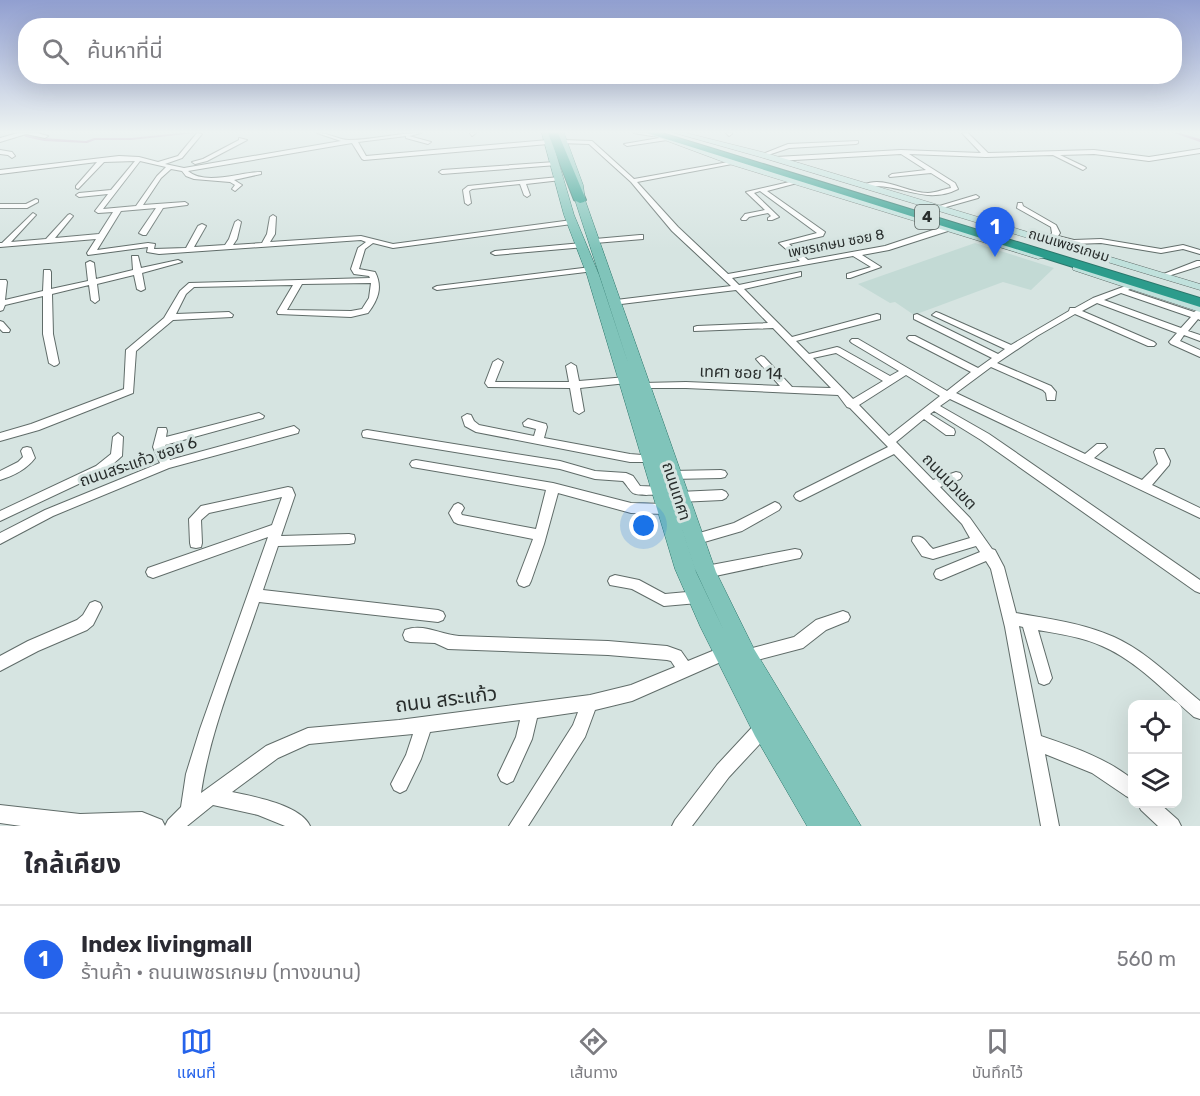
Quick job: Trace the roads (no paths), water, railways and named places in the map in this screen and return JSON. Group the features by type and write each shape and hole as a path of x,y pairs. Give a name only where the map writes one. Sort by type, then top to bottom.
{"highway":[{"path":"568,172 580,200"},
{"name":"ถนนเพชรเกษม","path":"775,172 1200,303"},
{"name":"ถนนเพชรเกษม","path":"798,172 943,211 1200,292"},
{"path":"943,211 938,216 1004,241"}],"main road":[{"name":"ถนนเทศา","path":"557,172 572,222 590,247"},
{"name":"4","path":"764,172 948,228 1199,313"},
{"name":"4","path":"818,172 943,211 1053,239 1200,287"},
{"name":"ถนนเทศา","path":"580,200 597,273 635,383 672,475 763,728 822,826"},
{"name":"ถนนเทศา","path":"597,273 616,303 650,459 665,509 698,597 737,652 848,826"}],"street":[{"path":"94,172 79,191 112,192"},
{"path":"128,172 98,211 185,204"},
{"path":"139,207 163,172"},
{"path":"185,172 186,175 195,179 212,177 228,179 259,173"},
{"path":"442,172 557,172"},
{"path":"468,203 467,188 523,183 557,172"},
{"name":"ถนนนวเขต","path":"623,172 675,228 738,287 851,405 933,485 990,554 997,567 1010,618 1050,826"},
{"path":"633,181 682,172"},
{"path":"892,176 927,172"},
{"path":"866,186 884,184 928,195 955,189 953,184 932,172"},
{"path":"228,179 239,186 235,189"},
{"path":"744,219 747,215 770,215 748,192 798,182"},
{"path":"523,183 527,195"},
{"path":"492,186 495,197"},
{"path":"762,189 821,233 783,243 807,263"},
{"path":"943,211 976,197"},
{"path":"0,207 26,206 36,201"},
{"path":"1020,204 1019,207 1024,211 1057,229 1053,239 1074,242 1101,241 1161,251 1182,247 1200,252"},
{"path":"143,233 161,206"},
{"path":"118,210 92,253 148,245 152,246 150,250 152,251 178,251 361,238 384,245 397,246 572,222"},
{"path":"2,245 33,215"},
{"path":"48,241 70,216"},
{"path":"264,245 271,234 273,217"},
{"path":"227,248 233,239 238,222"},
{"path":"189,250 202,226"},
{"name":"เพชรเกษม ซอย 8","path":"727,277 891,247 948,228"},
{"path":"2,245 101,236"},
{"path":"495,253 590,247 640,237"},
{"path":"299,282 281,312 361,313 367,309 374,298 375,280 373,274 357,272 355,269 362,248 372,241"},
{"path":"178,251 178,262 182,274"},
{"path":"850,276 878,267 855,254"},
{"path":"135,258 141,289"},
{"path":"3,282 0,305 178,262"},
{"path":"90,263 95,300"},
{"path":"1165,275 1200,263"},
{"path":"47,272 48,334 54,363"},
{"path":"437,288 597,273"},
{"path":"616,303 738,287 798,274"},
{"path":"0,437 35,427 127,392 130,386 131,350 164,325 183,293 192,285 375,280"},
{"path":"800,496 892,445 928,410 1010,348 1073,310 1125,288"},
{"path":"1096,300 1200,338"},
{"path":"1073,310 1151,344"},
{"path":"1199,313 1175,344 1200,354"},
{"path":"170,317 229,315"},
{"path":"936,315 1010,348"},
{"path":"790,340 877,317"},
{"path":"917,317 1047,388 1052,398"},
{"path":"697,329 776,325"},
{"path":"912,338 978,372"},
{"path":"855,341 948,395 1200,513"},
{"path":"806,357 837,350 891,381"},
{"path":"761,358 789,390"},
{"name":"เทศา ซอย 14","path":"498,362 489,383 492,385 635,383 839,392"},
{"path":"571,366 579,411"},
{"path":"851,405 903,373"},
{"path":"928,410 950,432"},
{"path":"928,410 985,437 1200,586"},
{"path":"166,465 160,453 161,437 260,416"},
{"path":"468,417 467,421 476,428 630,458 650,459"},
{"path":"528,423 542,427 538,441"},
{"name":"ถนนสระแก้ว ซอย 6","path":"0,539 49,513 166,465 294,430"},
{"path":"367,434 560,465 586,474 626,477 630,478 637,490 660,490"},
{"path":"0,516 100,469 116,456 118,437"},
{"path":"1085,459 1101,447"},
{"path":"0,476 25,463 29,458 27,451"},
{"path":"1144,486 1163,465 1164,461 1160,452"},
{"path":"416,464 553,487 631,508 665,509"},
{"path":"672,475 721,474"},
{"path":"933,485 957,476"},
{"path":"524,581 553,487"},
{"path":"189,812 195,774 254,595 290,495 288,491 205,509 195,519 196,543"},
{"path":"679,496 722,495"},
{"path":"694,540 738,527 775,507"},
{"path":"458,508 454,513 458,519 540,534"},
{"path":"153,572 276,534 349,539"},
{"path":"918,541 931,554 980,540"},
{"path":"706,572 795,554"},
{"path":"941,574 990,554"},
{"path":"615,580 634,584 648,594 664,600 698,597"},
{"path":"254,595 438,616"},
{"path":"0,664 33,646 82,625 88,620 95,607"},
{"name":"ถนน สระแก้ว","path":"174,826 189,812 272,752 308,736 424,725 590,703 632,693 685,669 737,652 798,642 820,625 843,617"},
{"path":"1010,618 1085,634 1122,648 1200,711"},
{"path":"1029,622 1044,678"},
{"path":"410,635 436,636 459,644 608,648 667,653 676,656 685,669"},
{"path":"518,826 579,731 590,703"},
{"path":"507,775 524,739 530,711"},
{"path":"400,784 413,759 424,725"},
{"path":"681,826 731,762 763,728"},
{"path":"1034,742 1090,761 1118,777 1128,786"},
{"path":"211,796 258,805 288,816 301,826"},
{"path":"1152,808 1172,826"},
{"path":"2,817 93,823 148,821 156,826"}],"place":[{"name":"Index livingmall","path":"995,257"}]}
